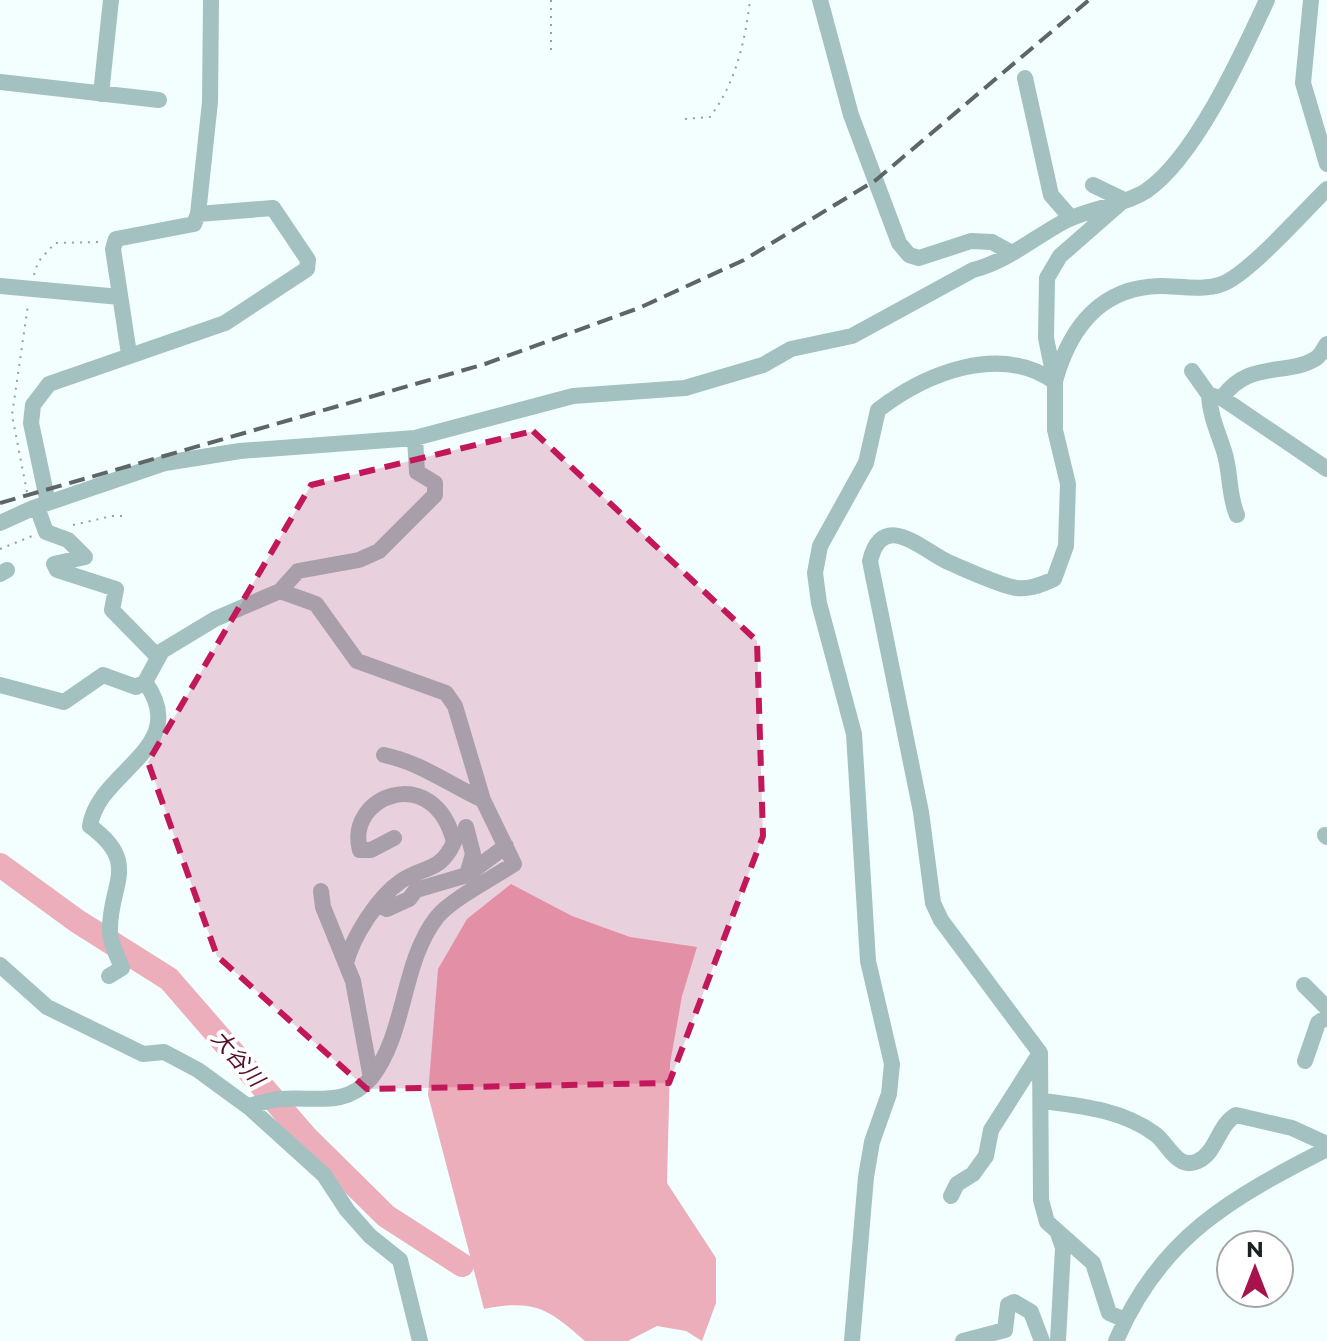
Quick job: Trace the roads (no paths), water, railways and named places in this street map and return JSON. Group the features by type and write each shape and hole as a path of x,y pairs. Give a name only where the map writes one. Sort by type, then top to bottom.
{"street":[{"path":"101,94 111,0"},
{"path":"129,354 113,249 116,239 194,224 198,214 210,102 211,0"},
{"path":"820,0 851,115 899,243 909,255 919,258 971,241 992,242 1010,252"},
{"path":"0,523 37,502 165,463 240,451 415,438 573,396 654,393 717,380 763,365 791,349 869,329 1071,218 1124,200 1154,183 1200,127 1231,78 1267,0"},
{"path":"1311,0 1303,83 1327,164"},
{"path":"1025,78 1051,195 1071,218"},
{"path":"0,82 159,100"},
{"path":"1093,185 1124,200"},
{"path":"1055,382 1078,327 1101,303 1133,288 1208,287 1235,278 1327,189"},
{"path":"1115,1341 1117,1316 1093,1263 1047,1222 1041,1200 1043,1101 1040,1053 941,920 933,903 921,812 870,561 874,548 883,537 900,535 947,561 1013,588 1036,587 1054,579 1066,546 1068,484 1055,430 1055,382 1046,338 1047,278 1060,256 1124,200"},
{"path":"157,656 112,610 116,589 57,570 54,564 85,557 68,540 46,532 37,502 32,441 33,405 49,384 225,323 307,269 308,260 273,208 198,214"},
{"path":"0,286 120,297"},
{"path":"1215,396 1258,372 1314,360 1325,354"},
{"path":"852,1341 866,1177 872,1142 889,1094 892,1064 868,961 854,734 819,603 815,573 820,546 858,483 871,446 878,410 899,394 939,375 971,365 1038,370 1055,382"},
{"path":"1192,371 1215,396 1327,469"},
{"path":"1215,396 1215,430 1225,453 1231,501 1237,515"},
{"path":"0,685 64,702 103,675 136,687 145,682 157,656 215,619 280,591 298,571 359,560 379,551 435,495 435,483 417,472 415,438"},
{"path":"248,1106 278,1099 340,1099 357,1092 371,1078 396,1026 421,945 438,915 514,864 483,800 455,706 446,693 357,661 316,604 280,591"},
{"path":"109,976 122,968 110,934 120,870 118,854 90,826 92,811 102,796 145,753 152,740 158,706 145,682"},
{"path":"384,755 414,761 451,785 483,800"},
{"path":"346,963 350,947 379,905 401,881 432,869 448,856 454,842 441,811 419,795 407,793 393,793 381,800 361,826 357,840 360,850 371,850 394,838"},
{"path":"466,827 473,854 467,875"},
{"path":"379,905 387,909 396,907 416,890 467,875 506,846"},
{"path":"321,891 323,907 353,981 371,1078"},
{"path":"0,965 47,1007 143,1054 164,1052 198,1070 248,1106 324,1175 362,1228 400,1260 420,1341"},
{"path":"1304,985 1327,1008"},
{"path":"1305,1061 1318,1023 1327,1017"},
{"path":"951,1196 957,1184 973,1174 986,1156 991,1130 1040,1053"},
{"path":"1043,1101 1095,1108 1127,1118 1155,1134 1178,1160 1188,1163 1199,1161 1215,1143 1226,1120 1236,1115 1292,1128 1327,1146"},
{"path":"1117,1316 1195,1226 1225,1204 1327,1146"},
{"path":"1058,1233 1063,1248 1058,1341"},
{"path":"963,1341 1005,1330 1008,1305 1014,1302 1031,1312 1042,1341"}],"waterway":[{"name":"大谷川","path":"0,865 77,921 169,979 307,1138 386,1216 462,1265"}],"railway":[{"path":"0,503 485,364 639,308 744,260 876,180 1089,0"}]}
